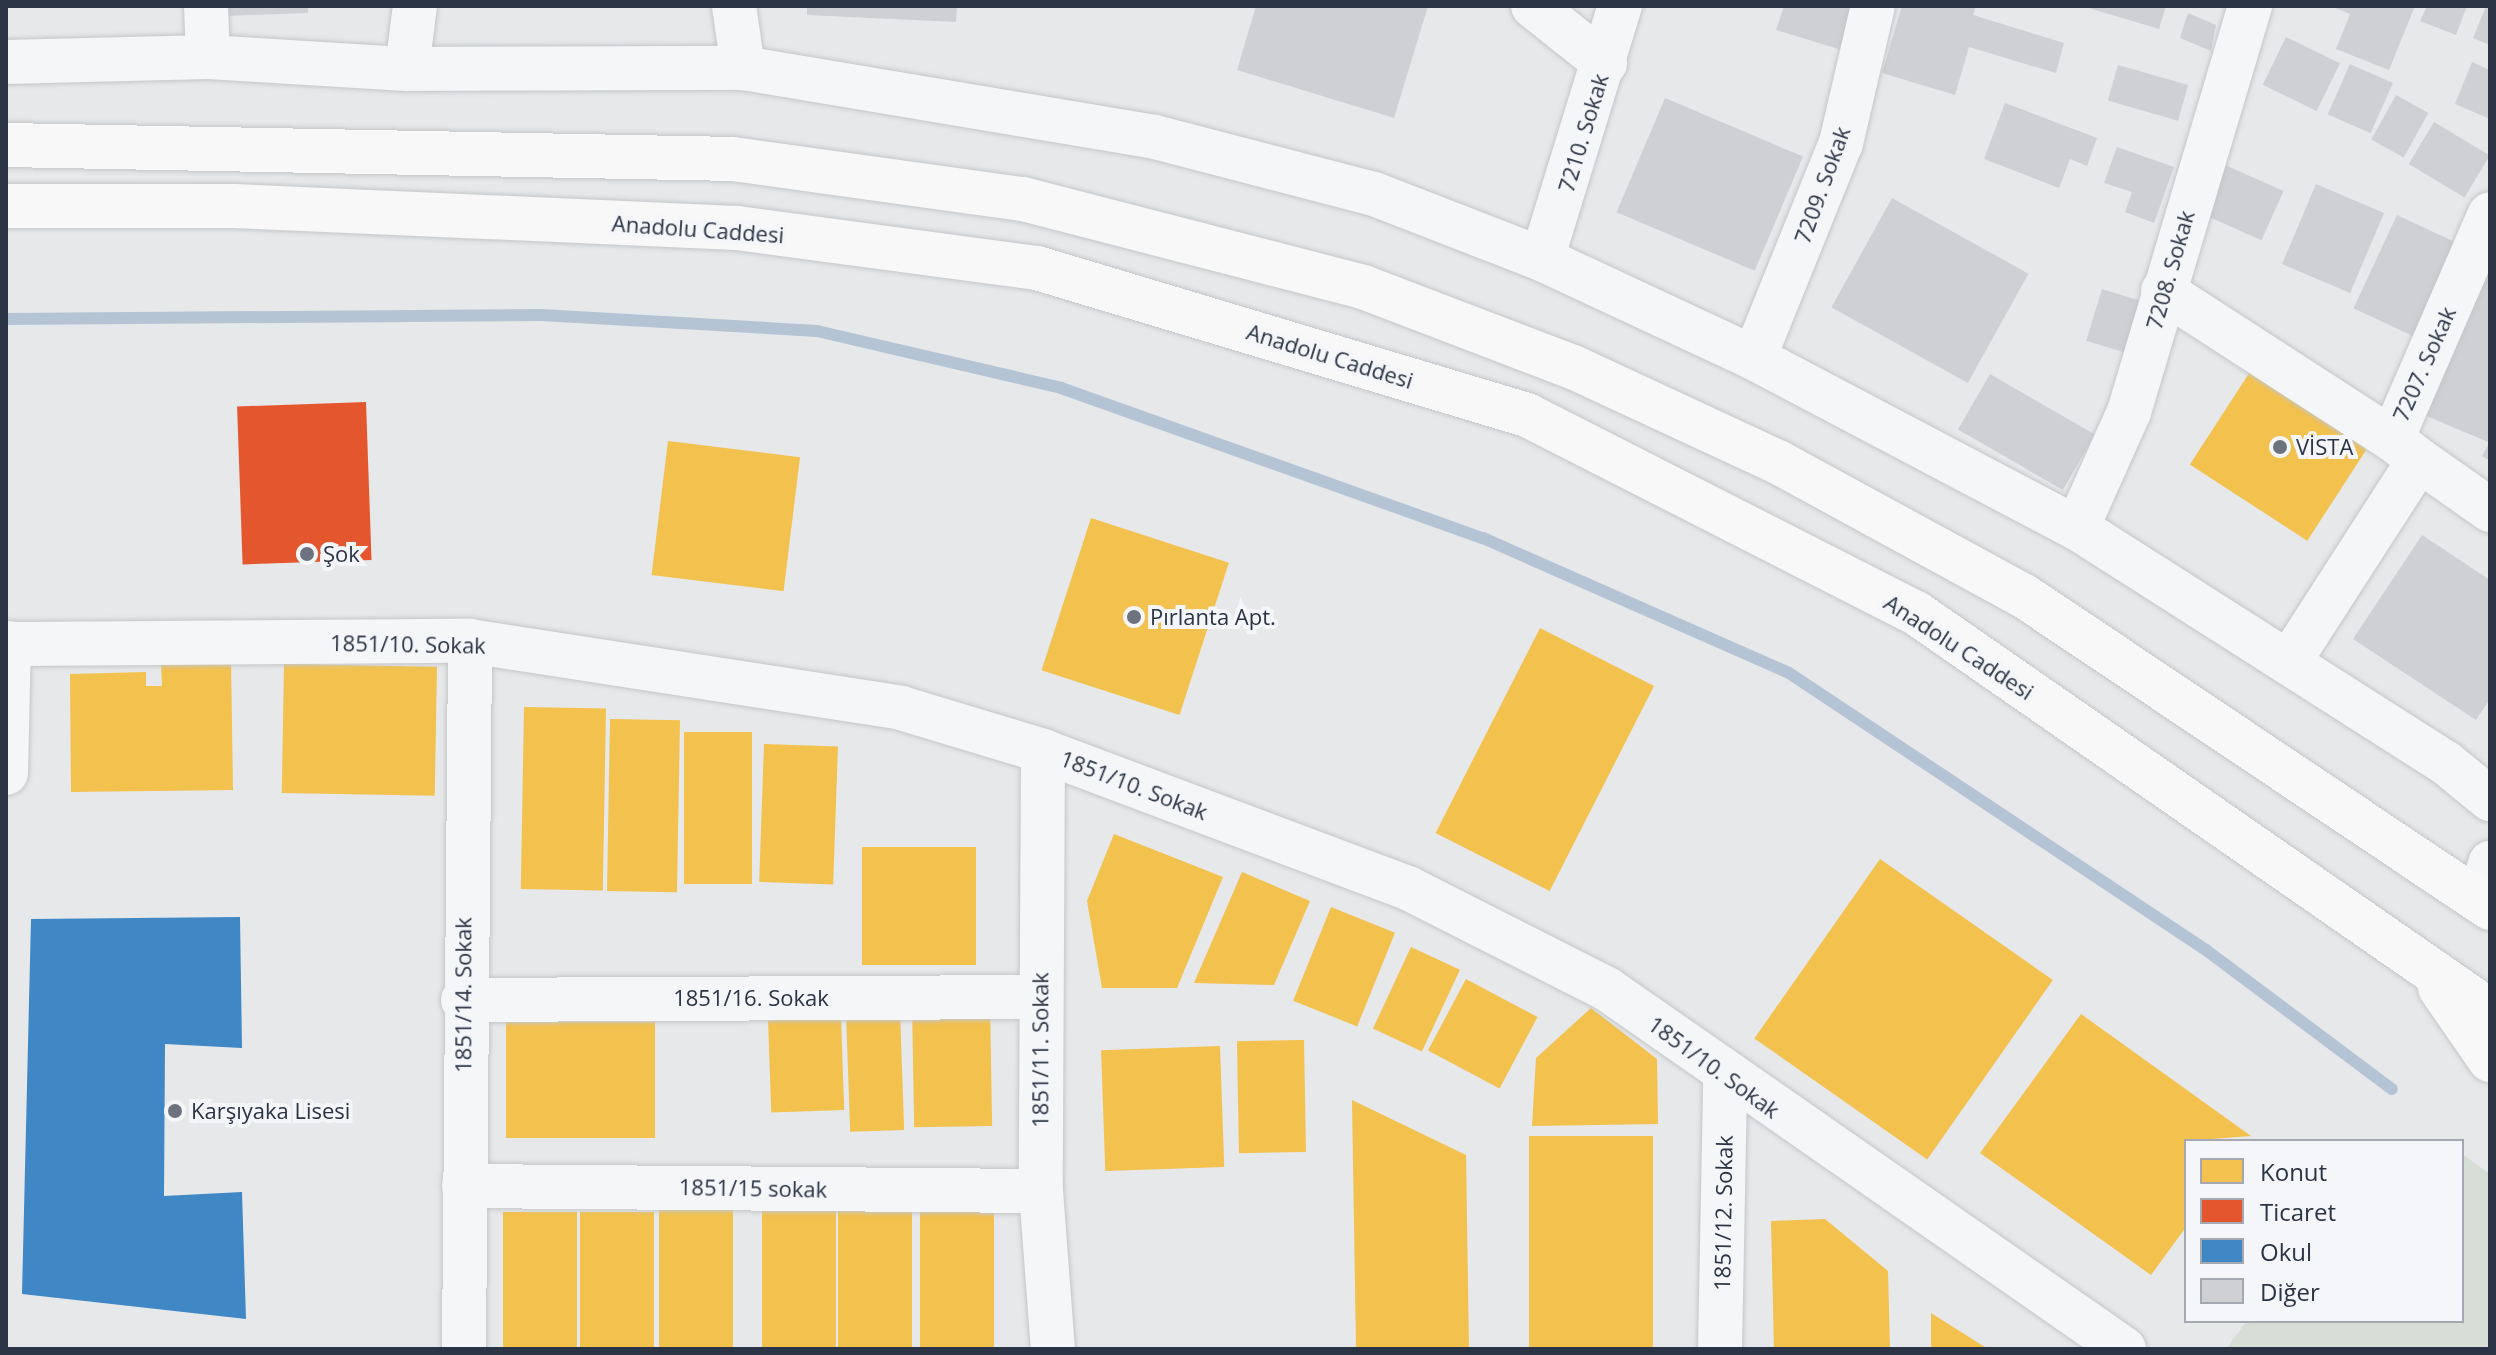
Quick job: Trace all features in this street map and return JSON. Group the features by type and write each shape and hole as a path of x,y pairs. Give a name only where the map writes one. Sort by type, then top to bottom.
{"highway":[{"path":"6,145 733,159 1023,199 1363,287 1573,367 1778,462 2024,596 2486,890"},
{"name":"Anadolu Caddesi","path":"6,206 234,206 737,228 1037,268 1527,415 1916,613 2490,1011"},
{"path":"2423,963 2490,1060"}],"street":[{"path":"206,6 208,57"},
{"path":"407,69 415,6"},
{"path":"734,6 743,68"},
{"path":"1533,6 1605,63"},
{"name":"7210. Sokak","path":"1542,259 1605,63 1620,6"},
{"name":"7209. Sokak","path":"1754,358 1841,143 1873,6"},
{"name":"7208. Sokak","path":"2077,528 2129,412 2250,6"},
{"path":"6,62 208,57 407,69 743,68 1155,137 1374,194 1542,259 1754,358 2077,528 2289,662 2490,799"},
{"name":"7207. Sokak","path":"2289,662 2405,450 2490,214"},
{"path":"2163,291 2405,450 2490,510"},
{"name":"1851/10. Sokak","path":"7,643 470,641 901,708 1043,751 1408,888 1607,989 1725,1077 2124,1349"},
{"name":"1851/14. Sokak","path":"464,1349 463,1000 470,641"},
{"path":"6,773 7,643"},
{"name":"1851/11. Sokak","path":"1043,751 1039,997 1041,1191 1053,1349"},
{"name":"1851/16. Sokak","path":"463,1000 1039,997"},
{"name":"1851/12. Sokak","path":"1720,1349 1725,1077"},
{"name":"1851/15 sokak","path":"464,1186 1041,1191"}],"shaded area":[{"path":"2464,1155 2490,1174 2490,1349 2226,1349 2246,1323 2464,1323"}],"building: Konut":[{"name":"VİSTA","path":"2259,358 2376,434 2307,541 2190,465"},
{"path":"668,441 800,457 784,591 652,575"},
{"name":"Pırlanta Apt.","path":"1091,518 1229,563 1179,715 1042,670"},
{"path":"1540,628 1654,686 1550,891 1436,833"},
{"path":"231,662 233,790 71,792 70,674 146,672 146,686 162,686 161,663"},
{"path":"284,664 437,667 435,796 282,793"},
{"path":"524,707 606,708 603,890 521,889"},
{"path":"610,719 680,720 677,892 607,891"},
{"path":"684,732 752,732 752,884 684,884"},
{"path":"764,744 838,747 833,884 759,882"},
{"path":"1114,834 1223,877 1177,988 1102,988 1087,901"},
{"path":"862,847 976,847 976,965 862,965"},
{"path":"1880,859 2053,980 1927,1159 1754,1038"},
{"path":"1242,872 1310,901 1274,985 1194,983"},
{"path":"1331,907 1395,933 1357,1026 1293,1001"},
{"path":"1411,947 1460,970 1422,1051 1373,1029"},
{"path":"1466,979 1538,1017 1499,1089 1428,1051"},
{"path":"990,1003 992,1126 914,1127 912,1004"},
{"path":"1591,1008 1657,1059 1658,1124 1532,1126 1536,1058"},
{"path":"900,1011 904,1130 850,1132 846,1013"},
{"path":"2081,1014 2251,1136 2184,1139 2184,1230 2151,1275 1980,1153"},
{"path":"841,1018 844,1110 771,1112 768,1021"},
{"path":"506,1022 655,1022 655,1138 506,1138"},
{"path":"1304,1040 1306,1152 1239,1153 1237,1041"},
{"path":"1220,1046 1224,1167 1105,1171 1101,1050"},
{"path":"1352,1100 1466,1155 1469,1349 1356,1349"},
{"path":"1529,1136 1653,1136 1653,1349 1529,1349"},
{"path":"920,1204 994,1204 994,1349 920,1349"},
{"path":"838,1207 912,1207 912,1349 838,1349"},
{"path":"762,1209 836,1209 836,1349 762,1349"},
{"path":"659,1210 733,1210 733,1348 659,1348"},
{"path":"503,1212 577,1212 577,1349 503,1349"},
{"path":"580,1212 654,1212 654,1349 580,1349"},
{"path":"1825,1219 1888,1271 1890,1349 1774,1349 1771,1221"},
{"path":"1931,1313 1988,1349 1931,1349"}],"building: Ticaret":[{"path":"366,402 372,560 243,564 237,407"}],"building: Okul":[{"name":"Karşıyaka Lisesi","path":"240,917 242,1048 165,1044 164,1196 242,1192 246,1319 22,1294 31,919"}],"building: Diğer":[{"path":"224,6 308,6 308,13 224,16"},
{"path":"807,6 957,6 956,22 807,15"},
{"path":"1256,6 1428,6 1394,118 1237,70"},
{"path":"1784,6 1859,6 1845,51 1776,30"},
{"path":"1902,6 1976,6 1973,15 2064,43 2056,73 1969,47 1955,95 1882,73"},
{"path":"2082,6 2166,6 2159,29"},
{"path":"2330,6 2415,6 2389,70 2336,49 2350,14"},
{"path":"2427,6 2467,6 2456,35 2420,21"},
{"path":"2486,6 2490,6 2490,45 2473,38"},
{"path":"2188,13 2216,25 2211,51 2180,38"},
{"path":"2286,37 2340,63 2317,111 2263,85"},
{"path":"2472,62 2490,70 2490,119 2455,104"},
{"path":"2350,64 2393,83 2371,133 2328,114"},
{"path":"2118,65 2188,85 2178,121 2108,101"},
{"path":"2396,95 2428,113 2404,158 2371,140"},
{"path":"1665,98 1803,157 1755,271 1617,212"},
{"path":"2005,103 2097,138 2087,166 2070,159 2059,188 1984,159"},
{"path":"2434,122 2490,155 2464,197 2409,164"},
{"path":"2117,147 2174,167 2154,223 2125,212 2132,192 2104,183"},
{"path":"2225,165 2283,191 2262,240 2203,214"},
{"path":"2316,184 2384,213 2350,293 2282,264"},
{"path":"1892,198 2028,274 1968,383 1831,307"},
{"path":"2397,215 2462,245 2419,339 2353,308"},
{"path":"2490,259 2490,437 2488,442 2417,412"},
{"path":"2102,289 2148,303 2132,355 2086,341"},
{"path":"1990,374 2095,434 2063,490 1958,429"},
{"path":"2490,442 2490,461 2482,456"},
{"path":"2422,535 2490,580 2490,699 2476,720 2353,639"}],"waterway":[{"path":"6,319 541,315 817,331 1061,388 1483,538 1789,673 2206,950 2392,1089"}],"place":[{"name":"VİSTA","path":"2280,447"},
{"name":"Şok","path":"307,554"},
{"name":"Pırlanta Apt.","path":"1134,617"},
{"name":"Karşıyaka Lisesi","path":"175,1111"}]}
